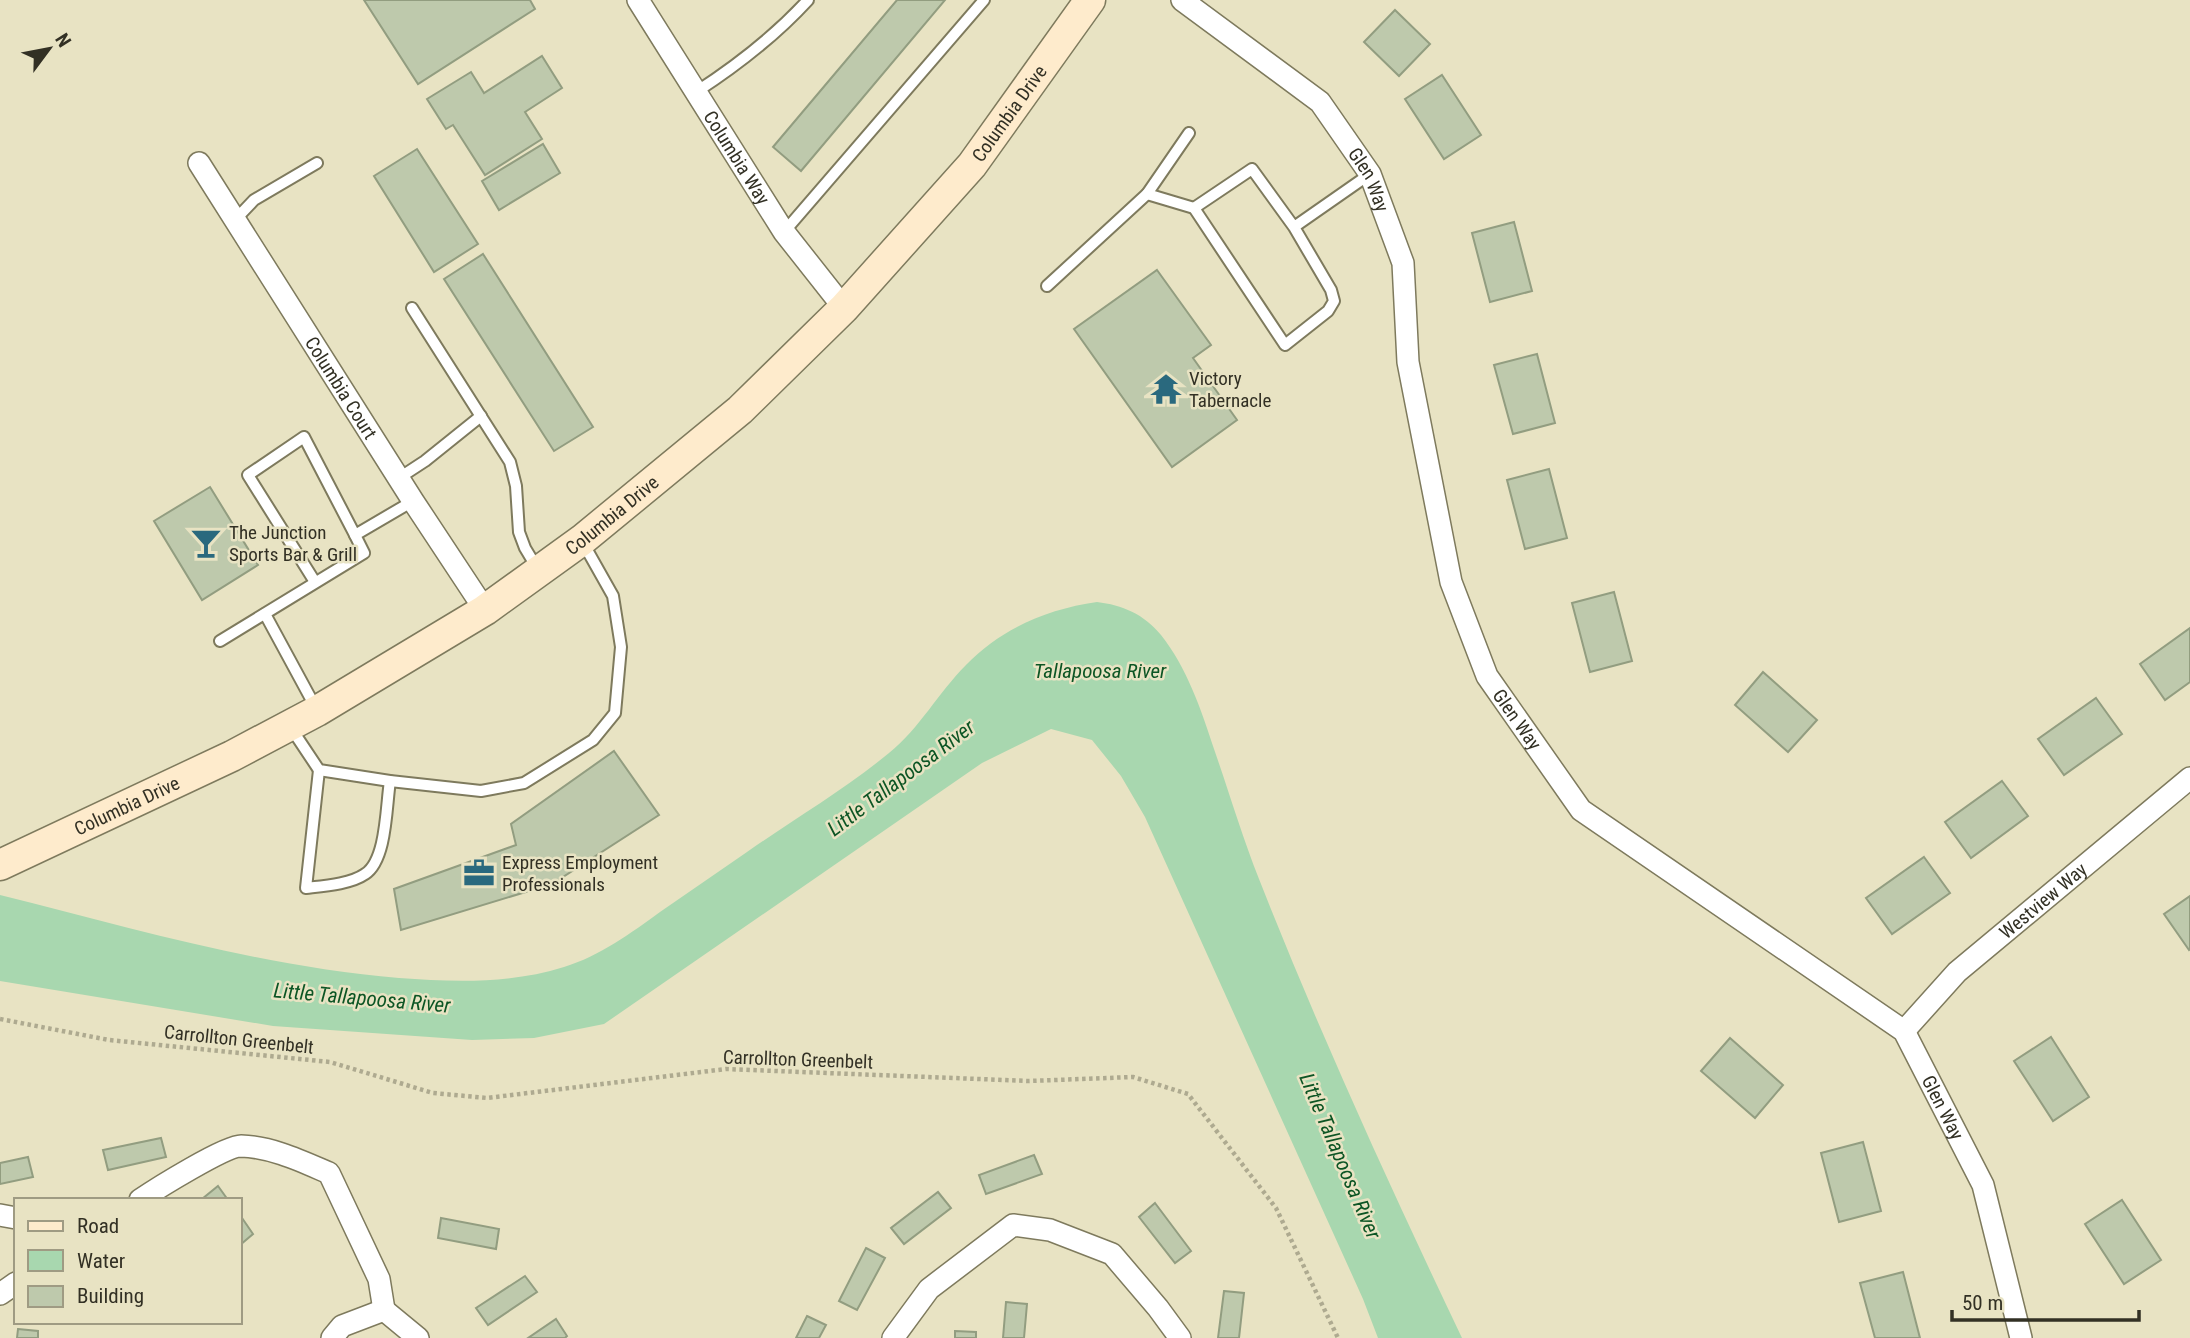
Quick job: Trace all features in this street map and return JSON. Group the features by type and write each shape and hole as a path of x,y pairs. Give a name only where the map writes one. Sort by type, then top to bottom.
{"main road":[{"name":"Columbia Drive","path":"0,866 232,756 317,711 485,610 582,540 740,410 844,308 972,165 1090,0"}],"street":[{"name":"Columbia Way","path":"638,0 785,232 844,308"},
{"name":"Glen Way","path":"1182,0 1320,102 1370,174 1403,263 1408,362 1451,582 1487,676 1581,810 1904,1031 1983,1185 2021,1338"},
{"name":"Columbia Court","path":"199,163 485,610"},
{"name":"Westview Way","path":"1904,1031 1957,972 2190,778"},
{"path":"143,1198 170,1180 238,1146 283,1153 329,1173 379,1279 384,1310 418,1338"},
{"path":"893,1338 929,1289 1013,1225 1050,1230 1112,1254 1180,1338"},
{"path":"332,1338 342,1326 384,1310"}],"lane":[{"path":"696,92 750,54 807,0"},
{"path":"785,232 984,0"},
{"path":"1047,286 1147,194 1189,133"},
{"path":"235,220 254,200 317,163"},
{"path":"1147,194 1194,208 1285,345 1328,311 1334,302 1331,290 1294,227 1252,169 1194,208"},
{"path":"1294,227 1370,174"},
{"path":"412,308 510,462 516,486 519,532 539,571"},
{"path":"399,478 481,416"},
{"path":"220,641 364,553 304,437 248,475 315,582"},
{"path":"355,535 413,501"},
{"path":"319,770 481,791 524,783 593,740 615,713 621,647 613,596 582,540"},
{"path":"265,614 317,711"},
{"path":"289,726 319,770 306,888 340,883 366,874 380,853 390,781"}],"path":[{"name":"Carrollton Greenbelt","path":"0,1019 110,1040 330,1062 433,1093 487,1098 726,1069 1029,1082 1133,1077 1188,1094 1276,1208 1338,1338"}],"water":[{"name":"Tallapoosa River","path":"1097,602 1124,608 1147,621 1161,635 1186,675 1204,719 1253,863 1306,995 1462,1338 1378,1338 1363,1299 1145,817 1121,776 1092,740 1051,729 982,763 604,1024 534,1038 472,1040 273,1026 0,981 0,895 198,945 348,973 461,981 503,979 564,967 590,957 626,936 872,767 920,722 966,665 994,641 1043,616"}],"building":[{"path":"364,0 530,0 535,9 418,84"},
{"path":"897,0 945,0 801,171 773,147"},
{"path":"1395,10 1430,44 1399,76 1364,42"},
{"path":"542,56 562,88 525,112 542,139 485,175 453,125 446,129 427,99 471,72 484,93"},
{"path":"1442,75 1481,135 1444,159 1405,99"},
{"path":"543,144 560,173 499,210 482,181"},
{"path":"417,149 478,244 434,272 374,176"},
{"path":"1514,222 1532,291 1490,302 1472,233"},
{"path":"483,254 593,427 554,451 444,279"},
{"name":"Victory Tabernacle","path":"1157,270 1211,345 1193,358 1237,420 1172,467 1074,329"},
{"path":"1537,354 1555,423 1513,434 1494,365"},
{"path":"1549,469 1567,538 1525,549 1507,480"},
{"name":"The Junction Sports Bar & Grill","path":"210,487 258,565 202,600 154,521"},
{"path":"1614,592 1632,661 1590,672 1572,603"},
{"path":"2190,628 2190,682 2165,700 2140,664"},
{"path":"1763,672 1817,720 1788,752 1735,705"},
{"path":"2096,698 2122,734 2064,775 2038,739"},
{"path":"614,751 659,815 552,884 401,930 394,889 516,845 511,824"},
{"path":"2002,781 2028,816 1971,858 1945,822"},
{"path":"1924,857 1950,893 1892,934 1866,898"},
{"path":"2190,896 2190,949 2189,950 2164,914"},
{"path":"2051,1037 2089,1097 2053,1121 2014,1061"},
{"path":"1730,1038 1783,1085 1755,1118 1701,1071"},
{"path":"161,1138 166,1157 108,1170 103,1150"},
{"path":"1863,1142 1881,1211 1839,1222 1821,1153"},
{"path":"1034,1155 1042,1174 986,1194 979,1175"},
{"path":"28,1157 33,1177 0,1184 0,1163"},
{"path":"218,1186 227,1198 203,1198"},
{"path":"938,1192 951,1208 904,1244 891,1228"},
{"path":"2122,1200 2161,1260 2124,1284 2085,1224"},
{"path":"1155,1203 1191,1251 1175,1263 1139,1217"},
{"path":"242,1218 253,1234 242,1243"},
{"path":"441,1218 499,1229 496,1249 438,1238"},
{"path":"866,1248 885,1258 857,1310 839,1301"},
{"path":"1903,1272 1920,1338 1875,1338 1860,1283"},
{"path":"525,1276 537,1292 488,1325 476,1308"},
{"path":"1224,1291 1244,1293 1239,1338 1218,1338"},
{"path":"1006,1302 1027,1304 1024,1338 1003,1338"},
{"path":"807,1316 826,1325 819,1338 796,1338"},
{"path":"556,1319 567,1336 565,1338 528,1338"},
{"path":"18,1329 38,1331 38,1338 17,1338"},
{"path":"955,1331 976,1332 976,1338 955,1338"}],"place":[{"name":"Victory Tabernacle","path":"1166,389"},
{"name":"The Junction Sports Bar & Grill","path":"206,543"},
{"name":"Express Employment Professionals","path":"479,873"}],"water label":[{"name":"Little Tallapoosa River","path":"901,778"},
{"name":"Little Tallapoosa River","path":"362,998"},
{"name":"Little Tallapoosa River","path":"1340,1156"}]}
